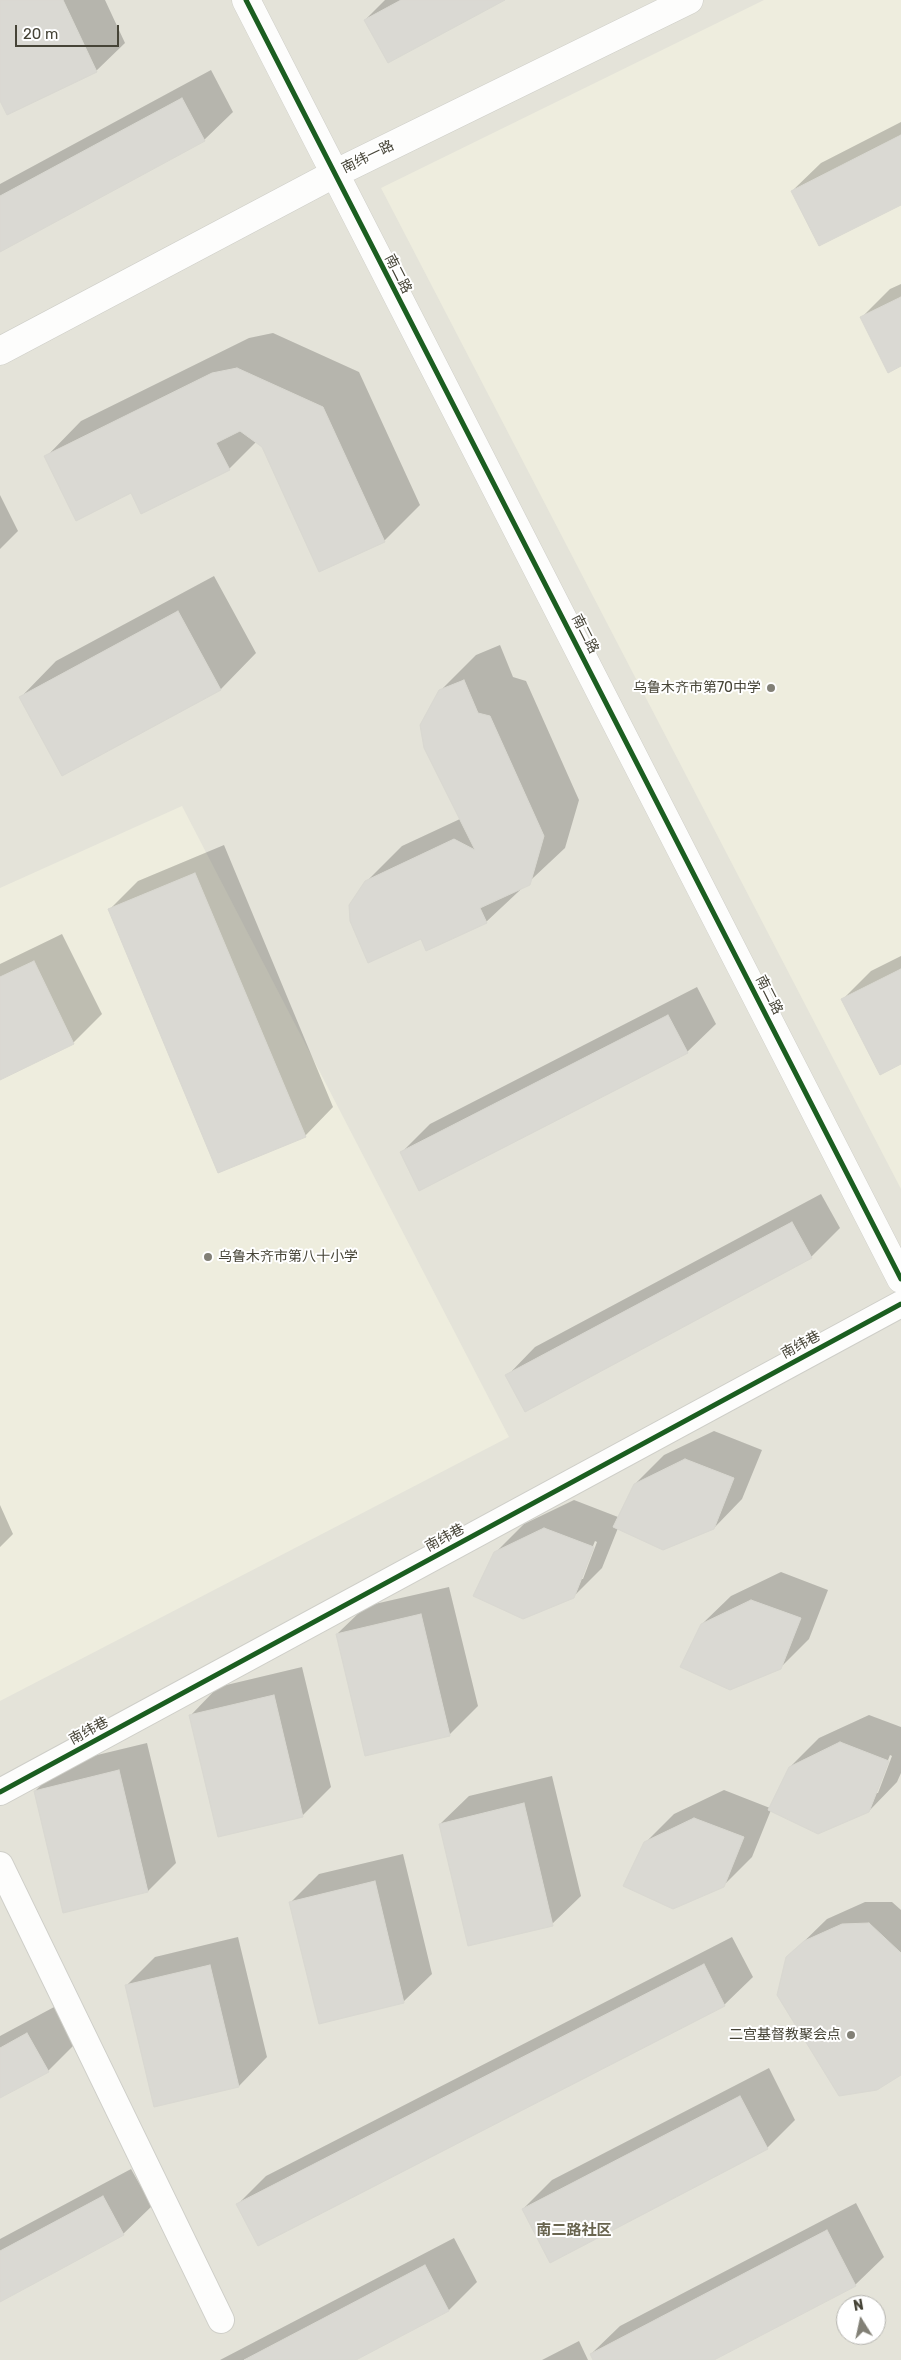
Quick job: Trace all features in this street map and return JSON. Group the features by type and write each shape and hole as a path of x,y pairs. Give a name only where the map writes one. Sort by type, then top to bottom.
{"street":[{"name":"南二路","path":"246,0 599,686 901,1279"},
{"name":"南纬一路","path":"0,351 334,174 689,0"},
{"name":"南纬巷","path":"0,1792 901,1304"},
{"path":"0,1866 220,2320"}],"shaded area":[{"path":"0,0 901,0 901,2360 0,2360"},
{"name":"乌鲁木齐市第70中学","path":"764,0 901,0 901,1189 381,188"},
{"name":"乌鲁木齐市第八十小学","path":"182,806 509,1437 0,1701 0,888"}],"building":[{"path":"0,0 63,0 97,72 7,115 0,101"},
{"path":"401,0 505,0 388,63 364,20"},
{"path":"182,98 205,141 0,252 0,196"},
{"path":"901,135 901,205 819,246 791,191"},
{"path":"901,297 901,366 888,373 860,317"},
{"path":"237,368 323,407 385,542 319,572 262,447 240,431 216,443 230,470 141,514 131,493 76,521 44,456 212,373"},
{"path":"178,611 221,690 62,776 19,697"},
{"path":"464,680 478,713 490,716 544,836 530,885 480,908 487,923 426,951 421,939 368,963 350,921 349,905 365,881 454,839 475,850 424,748 420,725 439,690"},
{"path":"195,873 306,1137 218,1173 108,909"},
{"path":"34,961 74,1044 0,1080 0,977"},
{"path":"901,969 901,1064 880,1075 841,999"},
{"path":"668,1015 688,1053 419,1191 400,1152"},
{"path":"792,1222 812,1258 525,1412 505,1375"},
{"path":"685,1459 734,1478 714,1529 663,1550 613,1527 634,1484"},
{"path":"544,1528 594,1547 574,1598 523,1619 473,1596 494,1552"},
{"path":"751,1600 801,1618 781,1669 730,1690 680,1667 701,1624"},
{"path":"421,1614 450,1736 365,1756 336,1634"},
{"path":"274,1695 303,1817 218,1837 189,1715"},
{"path":"840,1742 889,1761 869,1812 818,1834 768,1810 789,1767"},
{"path":"119,1770 148,1892 63,1913 34,1791"},
{"path":"524,1803 553,1926 468,1946 439,1824"},
{"path":"694,1818 744,1837 724,1887 673,1909 623,1886 644,1842"},
{"path":"375,1881 404,2003 319,2024 289,1902"},
{"name":"二宫基督教聚会点","path":"869,1923 901,1953 901,2075 877,2090 839,2096 777,1995 786,1957 804,1941 842,1924"},
{"path":"704,1964 725,2006 258,2246 236,2204"},
{"path":"210,1965 239,2087 154,2107 125,1985"},
{"path":"27,2033 49,2072 0,2098 0,2048"},
{"path":"740,2096 768,2149 550,2263 522,2209"},
{"path":"103,2196 124,2235 0,2302 0,2251"},
{"path":"827,2230 856,2286 714,2360 593,2360 590,2354"},
{"path":"425,2265 449,2311 356,2360 244,2360"}],"cycle path":[{"path":"246,0 901,1279"},
{"path":"0,1792 901,1304"}],"place":[{"name":"乌鲁木齐市第70中学","path":"771,688"},
{"name":"乌鲁木齐市第八十小学","path":"208,1257"},
{"name":"二宫基督教聚会点","path":"851,2035"}],"district":[{"name":"南二路社区","path":"574,2231"}]}
